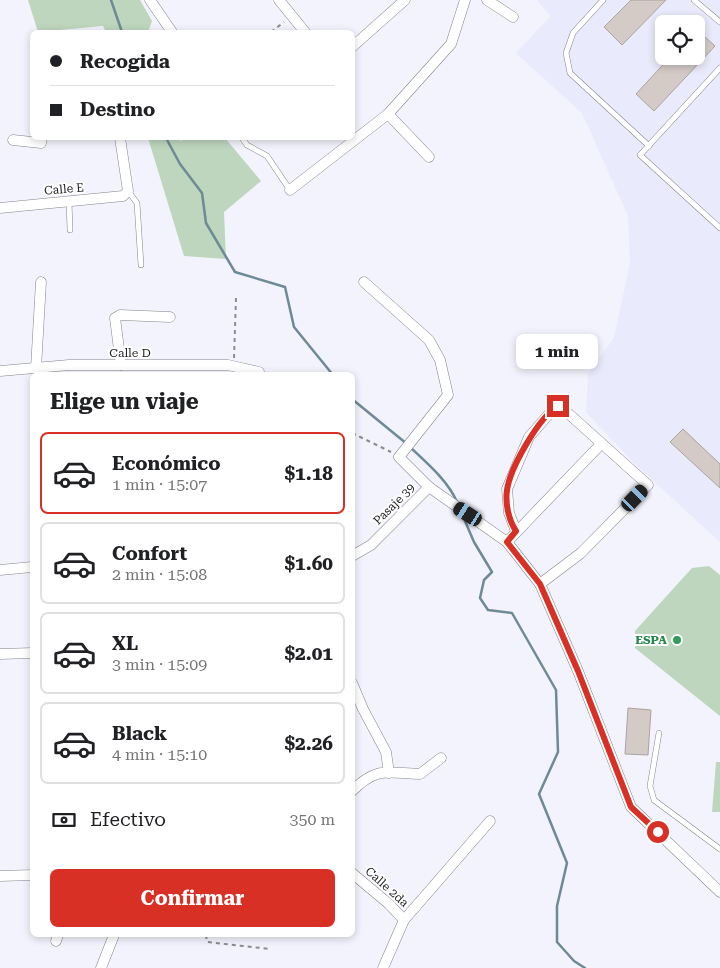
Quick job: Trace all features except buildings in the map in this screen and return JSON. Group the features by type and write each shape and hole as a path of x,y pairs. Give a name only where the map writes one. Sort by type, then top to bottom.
{"street":[{"path":"150,0 171,30"},
{"path":"279,0 303,30"},
{"path":"355,44 405,0"},
{"path":"355,140 388,114 451,44 465,0"},
{"path":"487,0 513,17"},
{"path":"388,114 429,157"},
{"path":"13,140 41,143 42,140"},
{"path":"120,140 128,190"},
{"path":"290,190 354,140"},
{"name":"Calle E","path":"0,208 123,196 128,190"},
{"path":"36,368 41,282"},
{"path":"364,282 429,340 440,360 448,395 399,457 429,487 507,542 540,584 578,671 631,807 720,892"},
{"path":"121,365 115,318 120,315 170,317"},
{"name":"Calle D","path":"0,371 121,365 234,366 259,372"},
{"path":"516,531 509,513 507,489 529,437 556,406 560,406 648,484 581,553 540,584"},
{"path":"507,542 601,444"},
{"name":"Pasaje 39","path":"355,554 371,545 429,487"},
{"path":"0,570 30,567"},
{"path":"0,654 30,653"},
{"path":"355,690 386,752 389,773"},
{"path":"355,788 366,777 379,772 420,774 440,758"},
{"path":"383,968 404,920 490,821"},
{"path":"0,876 30,875"},
{"name":"Calle 2da","path":"355,876 389,904 404,920"},
{"path":"101,968 113,937"}],"lane":[{"path":"603,0 573,33 566,54 570,73 649,146"},
{"path":"694,0 720,22"},
{"path":"720,68 640,155 720,228"},
{"path":"243,140 247,145 267,156 290,190"},
{"path":"128,190 137,203 141,266"},
{"path":"69,202 70,230"},
{"path":"659,733 650,786 654,800 720,849"}],"path":[{"path":"273,30 291,15"},
{"path":"234,366 236,298"},
{"path":"355,435 399,457"},
{"path":"206,937 207,942 270,949"}],"shaded area":[{"path":"537,0 720,0 720,542 635,464 586,412 588,374 614,338 630,263 628,216 582,113 516,53 551,16"}],"green space":[{"path":"28,0 140,0 152,21 149,30 105,30 103,26 37,30"},
{"path":"149,140 227,140 261,181 224,212 226,259 184,256"},
{"name":"ESPA","path":"709,566 720,575 720,716 635,648 635,631 692,568"},
{"path":"716,762 720,762 720,812 712,812"}],"waterway":[{"path":"111,0 121,30"},
{"path":"167,140 180,164 202,193 206,223 235,272 285,287 294,327 331,372"},
{"path":"355,401 407,444"},
{"path":"411,448 443,480 457,502"},
{"path":"462,514 474,542 492,572 484,580 480,598 488,610 512,613 556,690 558,752 539,794 567,863 557,906 557,942 574,961 585,968"}],"place":[{"name":"ESPA","path":"677,640"}],"route":[{"path":"558,406 529,437 507,489 509,513 516,531 507,542 540,584 578,671 631,807 658,832"}]}
